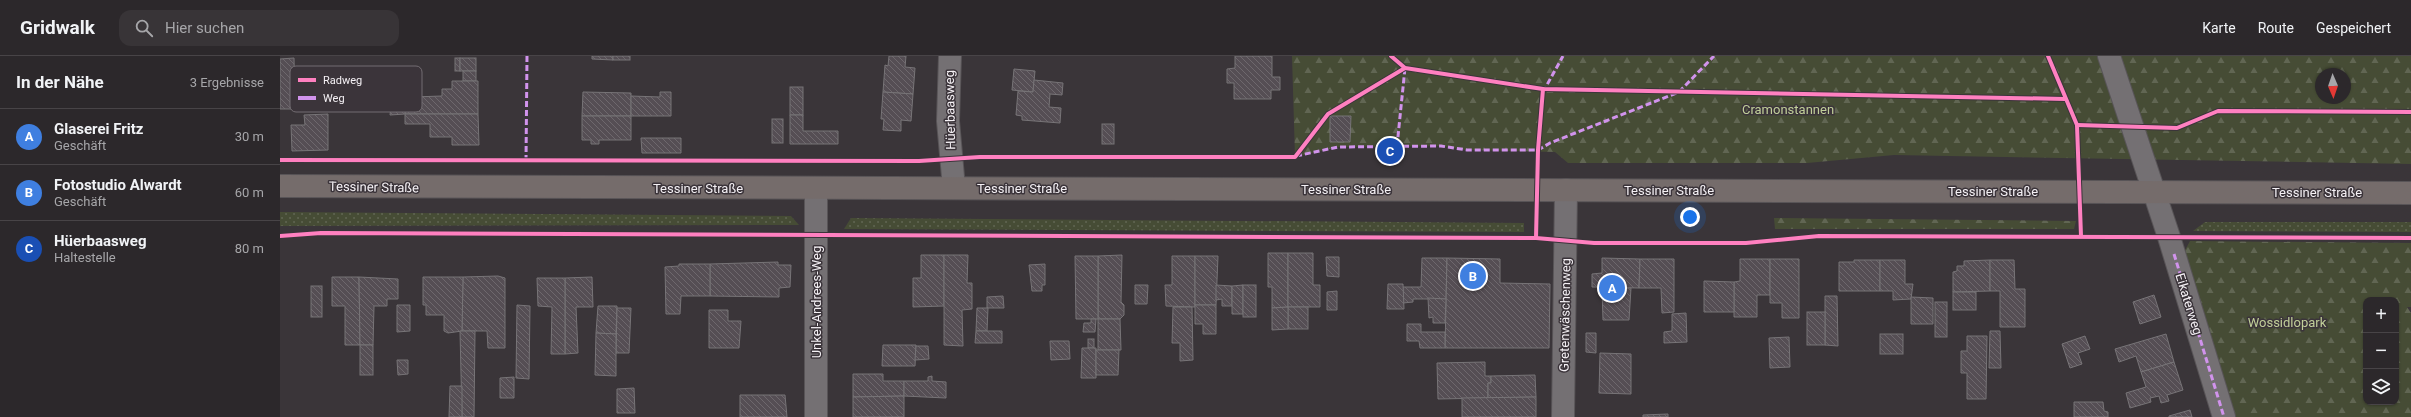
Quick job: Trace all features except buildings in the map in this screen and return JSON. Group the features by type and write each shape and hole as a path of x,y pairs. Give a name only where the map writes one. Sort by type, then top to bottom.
{"main road":[{"name":"Tessiner Straße","path":"280,186 2411,193"}],"street":[{"name":"Hüerbaasweg","path":"950,56 948,121 954,188"},
{"name":"Eikaterweg","path":"2108,56 2174,254 2224,417"},
{"name":"Unkel-Andrees-Weg","path":"816,188 816,417"},
{"name":"Gretenwäschenweg","path":"1563,417 1566,190"}],"green space":[{"name":"Cramonstannen","path":"1292,56 2411,56 2411,164 1894,155 1807,163 1568,163 1555,152 1467,150 1441,146 1338,147 1295,157"},
{"path":"280,212 791,216 799,225 280,226"},
{"path":"851,218 1524,223 1524,232 844,229"},
{"path":"1774,218 2076,221 2074,229 1775,229"},
{"path":"2205,222 2411,222 2411,232 2193,231"},
{"name":"Wossidlopark","path":"2190,241 2411,243 2411,307 2407,307 2411,313 2411,417 2231,417 2184,252"}],"marked path":[{"path":"526,161 527,56"},
{"path":"1543,92 1563,56"},
{"path":"1296,156 1338,147 1441,146 1467,150 1538,150 1550,143 1679,92 1714,56"},
{"path":"1397,146 1405,68"},
{"path":"2174,254 2224,417"}],"cycle path":[{"path":"1391,56 1405,68 1543,89 2065,99"},
{"path":"2048,56 2077,125 2081,236"},
{"path":"280,160 919,161 980,157 1295,157 1328,114 1405,68"},
{"path":"1536,238 1538,150 1543,89"},
{"path":"2077,125 2177,128 2218,111 2411,112"},
{"path":"280,236 321,233 1536,238 1594,243 1746,243 1819,236 2411,238"}],"place":[{"name":"Hüerbaasweg","path":"1390,151"},
{"name":"Fotostudio Alwardt","path":"1473,276"},
{"name":"Glaserei Fritz","path":"1612,288"}]}
